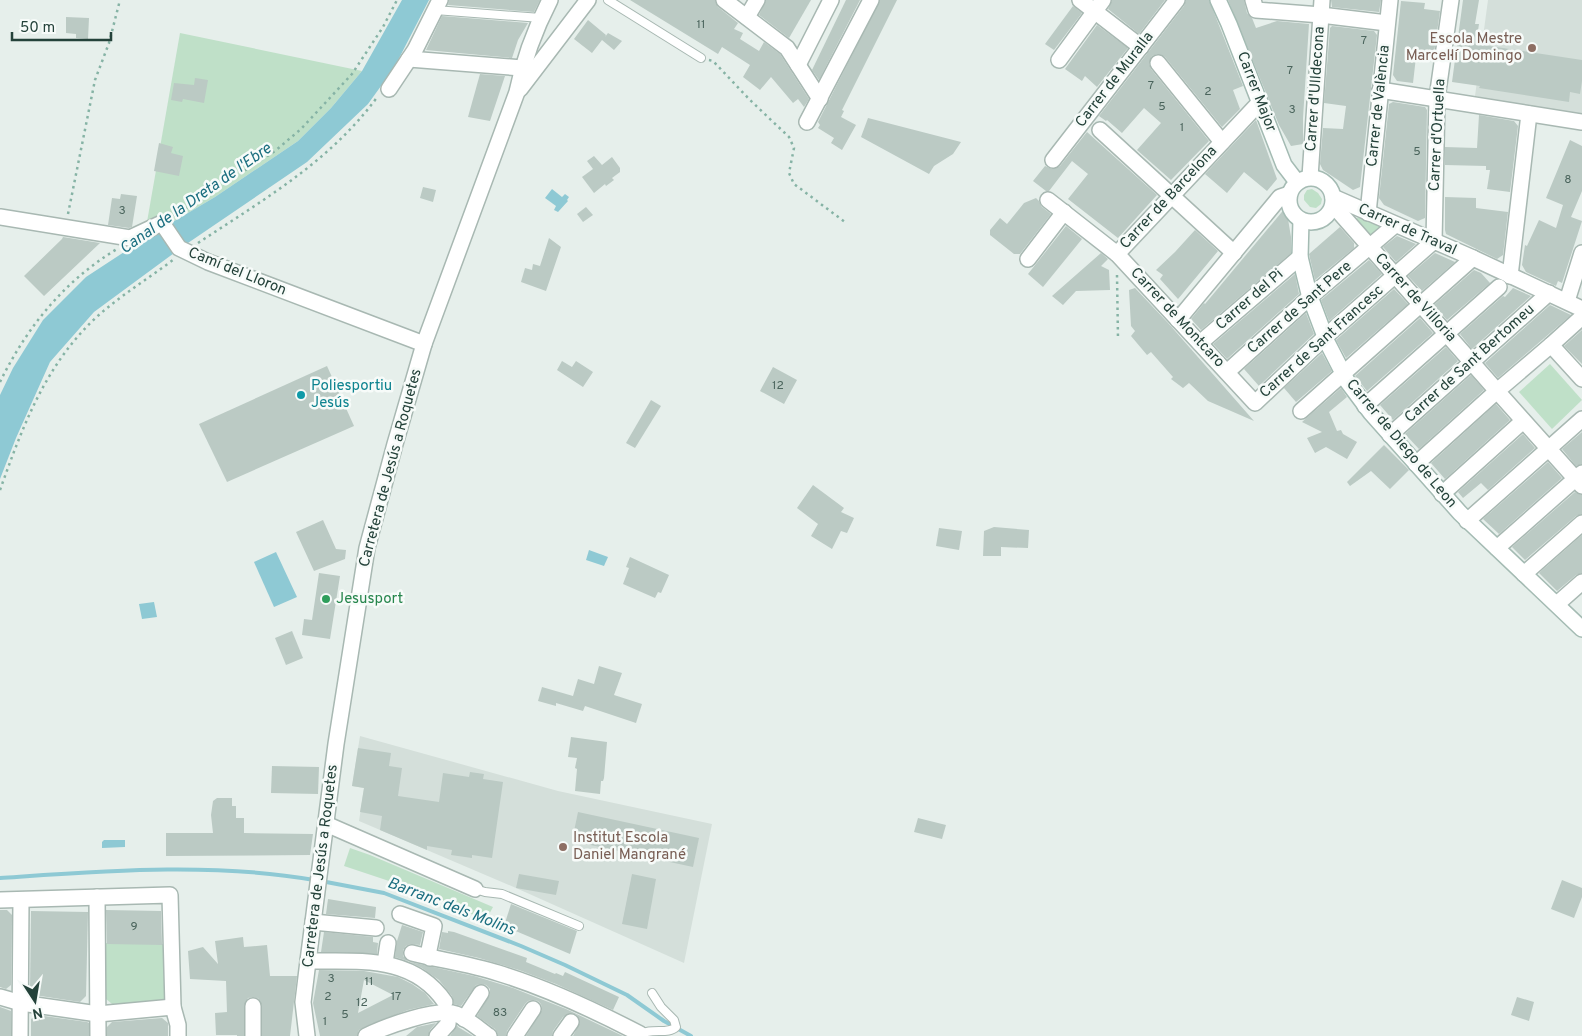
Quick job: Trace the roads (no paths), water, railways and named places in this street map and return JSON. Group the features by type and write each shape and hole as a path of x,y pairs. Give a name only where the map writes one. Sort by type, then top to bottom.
{"street":[{"path":"517,92 522,68 540,18 550,0"},
{"path":"517,92 588,0"},
{"path":"724,0 787,48 820,98"},
{"path":"747,17 757,0"},
{"path":"798,65 831,0"},
{"path":"807,122 871,0"},
{"path":"1080,0 1099,5 1141,47"},
{"name":"Carrer de Muralla","path":"1053,160 1177,0"},
{"name":"Carrer Major","path":"1218,0 1284,165 1299,185"},
{"name":"Carrer de València","path":"1368,212 1390,0"},
{"name":"Carrer d'Ortuella","path":"1434,241 1437,98 1451,0"},
{"path":"384,91 415,50 438,5"},
{"path":"1059,60 1099,5"},
{"path":"1255,5 1321,7 1387,23"},
{"name":"Carrer d'Ulldecona","path":"1299,185 1321,7"},
{"path":"409,59 522,68"},
{"path":"1158,63 1222,142"},
{"path":"1380,90 1582,122"},
{"name":"Carretera de Jesús a Roquetes","path":"307,1036 303,1002 308,961 336,744 367,548 424,344 517,92"},
{"name":"Carrer de Barcelona","path":"1117,254 1260,102"},
{"path":"1510,276 1529,114"},
{"path":"1100,130 1234,253"},
{"path":"1178,320 1280,197 1299,185 1319,179 1326,183 1331,190 1333,201 1329,212 1324,218 1309,222 1295,216 1288,202 1299,185"},
{"name":"Carrer de Montcaro","path":"1048,200 1117,254 1255,402"},
{"name":"Carrer de Traval","path":"1333,201 1368,212 1396,224 1582,309"},
{"name":"Carrer de Villoria","path":"1333,201 1394,276 1523,421 1580,479"},
{"path":"1028,259 1064,212"},
{"name":"Camí del Lloron","path":"0,217 130,238 162,223 182,250 208,262 424,344"},
{"name":"Carrer de Diego de Leon","path":"1301,220 1300,257 1310,297 1325,337 1346,381 1390,435 1467,521 1580,627"},
{"name":"Carrer de Sant Pere","path":"1227,372 1310,297 1396,224"},
{"name":"Carrer de Sant Francesc","path":"1255,402 1325,337 1434,241"},
{"path":"1567,301 1582,253"},
{"name":"Carrer del Pi","path":"1200,344 1300,257"},
{"path":"1301,411 1420,304 1477,260"},
{"path":"1366,406 1499,287"},
{"name":"Carrer de Sant Bertomeu","path":"1390,435 1549,293"},
{"path":"1416,464 1582,316"},
{"path":"1551,345 1580,374"},
{"path":"1467,521 1582,419"},
{"path":"1442,494 1523,421"},
{"path":"1497,548 1580,479"},
{"path":"1524,574 1582,523"},
{"path":"1557,604 1582,582"},
{"path":"326,824 475,889"},
{"path":"0,900 170,895 173,1007 178,1024 178,1036"},
{"path":"96,897 98,1036"},
{"path":"20,1036 21,900"},
{"path":"400,914 434,926 429,950 430,958"},
{"path":"313,922 376,928"},
{"path":"386,963 388,943"},
{"path":"412,953 469,965 512,977 577,1003 639,1035"},
{"path":"308,961 386,963 402,968 419,976 433,987 447,1007 456,1014 466,1027 489,1036"},
{"path":"466,1027 481,993"},
{"path":"0,997 21,1003 98,1014 173,1007"},
{"path":"253,1006 253,1036"},
{"path":"366,1036 414,1018 439,1013 447,1007"},
{"path":"437,1036 448,1024 447,1007"},
{"path":"515,1036 534,1009"},
{"path":"398,1036 414,1018"},
{"path":"562,1036 570,1022"}],"lane":[{"path":"608,0 701,58"},
{"path":"438,5 540,18"},
{"path":"475,889 502,894 579,926"},
{"path":"639,1035 649,1030 672,1030 676,1027 674,1020 661,1007 652,993"}],"water":[{"path":"402,0 429,0 394,68 368,104 307,162 185,245 94,312 50,362 0,479 0,395 13,368 43,320 86,277 144,239 215,197 298,141 331,108 362,71"},
{"path":"552,189 562,197 565,194 569,197 568,201 558,212 554,210 556,206 545,198"},
{"path":"589,550 608,557 604,566 586,560"},
{"path":"276,552 297,597 274,607 254,562"},
{"path":"154,602 157,617 142,619 139,604"},
{"path":"104,840 125,840 125,847 102,848"}],"waterway":[{"name":"Barranc dels Molins","path":"0,878 118,871 197,870 275,874 314,880"},
{"name":"Barranc dels Molins","path":"321,881 384,893 521,946 627,995 664,1021 691,1036"}],"place":[{"name":"Escola Mestre Marcel·lí Domingo","path":"1532,48"},
{"name":"Poliesportiu Jesús","path":"301,395"},
{"name":"Jesusport","path":"326,599"},
{"name":"Institut Escola Daniel Mangrané","path":"563,847"}],"water label":[{"name":"Canal de la Dreta de l'Ebre","path":"196,199"}]}
